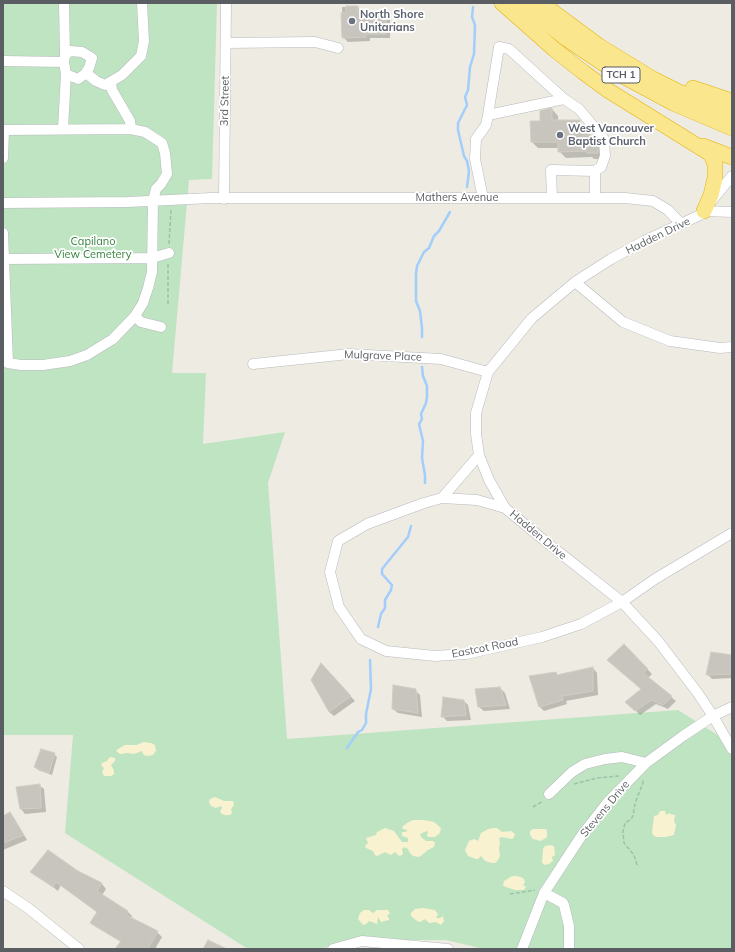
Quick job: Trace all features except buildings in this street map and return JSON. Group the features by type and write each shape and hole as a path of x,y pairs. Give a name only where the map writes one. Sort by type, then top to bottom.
{"highway":[{"path":"502,3 554,49 583,72 616,95 709,152 715,164 714,187 704,211"},
{"name":"TCH 1","path":"522,3 564,36 619,74 673,104 732,128"},
{"name":"TCH 1","path":"541,3 599,46 653,80 678,92 732,113"},
{"path":"550,3 611,44 658,71 684,84 732,102"},
{"path":"677,133 732,157"}],"street":[{"path":"63,129 66,74 64,58 64,3"},
{"path":"86,73 96,81 105,85 122,75 141,56 144,41 142,3"},
{"name":"3rd Street","path":"224,199 226,3"},
{"path":"226,43 315,42 338,48"},
{"path":"483,198 475,159 476,139 486,126 499,47 509,49 564,99 579,109 604,139 605,156 601,167 595,171 552,170 552,198"},
{"path":"3,61 64,58 70,51 82,52 92,58 86,73 78,78 66,74"},
{"path":"111,82 112,90 130,121 131,129"},
{"path":"488,115 564,99"},
{"path":"3,158 3,130 131,129 145,132 162,143 165,153 167,174 156,189 153,201 152,272 143,303 135,316 113,339 87,355 70,361 43,365 21,365 8,363 3,233"},
{"path":"594,198 595,171"},
{"path":"704,211 732,176"},
{"name":"Mathers Avenue","path":"3,203 224,199 625,198 653,201 668,210 681,224"},
{"path":"704,211 732,212"},
{"name":"Hadden Drive","path":"704,211 695,218 637,245 575,282 532,318 488,372 476,413 476,434 479,455 489,480 505,508 550,546 622,602 658,642 713,716 732,749"},
{"path":"4,259 152,258 168,253"},
{"path":"575,282 623,322 670,340 720,348 732,347"},
{"path":"135,316 141,322 161,327"},
{"name":"Mulgrave Place","path":"253,364 349,354 441,359 488,372"},
{"path":"442,498 479,455"},
{"name":"Eastcot Road","path":"505,508 477,500 442,498 367,524 338,541 330,572 340,607 361,639 386,651 435,656 466,654 542,637 581,624 622,602 654,578 732,533"},
{"name":"Stevens Drive","path":"522,948 544,894 582,835 607,803 646,763 713,716 732,707"},
{"path":"548,797 572,772 585,764 622,757 646,763"},
{"path":"3,891 28,908 79,949"},
{"path":"550,896 564,905 569,926 569,949"},
{"path":"333,949 362,942 448,949"}],"path":[{"path":"168,306 168,253 171,200"},
{"path":"573,784 597,778 620,776"},
{"path":"637,865 634,855 624,843 623,837 625,822 633,816 635,803 643,783 643,779 640,777"},
{"path":"533,807 548,797"},
{"path":"510,894 536,890"}],"green space":[{"name":"Capilano View Cemetery","path":"3,3 217,3 212,179 189,180 172,373 206,373 203,444 285,432 268,483 287,739 678,710 732,744 732,949 484,949 446,940 355,940 320,949 248,949 65,833 73,735 3,735"}],"sand":[{"path":"143,742 155,745 156,751 153,755 146,756 142,751 134,754 120,754 116,751 125,745 137,745"},
{"path":"110,757 115,758 115,761 111,765 114,774 111,776 104,776 102,772 104,768 101,765"},
{"path":"215,797 224,801 233,801 234,805 231,809 232,813 230,815 225,815 220,812 222,808 221,806 216,808 211,806 209,802 210,799"},
{"path":"660,811 665,811 666,815 670,813 675,815 674,821 676,825 674,835 656,837 653,835 654,816 658,815"},
{"path":"413,820 434,822 441,828 440,833 435,837 428,837 427,831 420,834 426,841 433,841 435,843 434,847 419,857 413,856 408,849 404,847 402,849 403,854 400,856 395,852 391,855 385,852 377,856 373,851 366,848 365,846 368,843 366,838 376,835 377,832 385,828 394,831 402,842 408,842 408,838 402,836 402,832 406,832 407,830 403,829 402,827"},
{"path":"497,828 502,832 511,831 515,834 512,839 502,837 499,838 500,856 498,860 495,863 492,863 485,861 481,856 476,859 468,856 465,850 469,841 474,839 478,841 481,833"},
{"path":"533,829 546,829 547,837 541,841 533,839 530,835 530,831"},
{"path":"545,846 554,846 555,855 552,857 553,861 544,865 542,862 543,849"},
{"path":"512,876 523,878 525,882 523,885 526,887 524,890 515,890 503,886 504,881"},
{"path":"423,908 435,910 438,914 436,918 443,916 444,921 441,925 436,922 429,923 425,919 420,922 411,916 411,913 415,909"},
{"path":"364,910 369,910 373,913 377,910 388,910 390,913 387,916 389,920 381,922 378,917 377,924 369,921 363,925 358,919 360,913"}],"waterway":[{"path":"467,187 469,171 458,130 458,123 467,105 465,97 468,90 470,67 474,54 475,25 472,17 473,7"},
{"path":"422,337 420,311 416,301 417,266 424,252 429,248 434,236 439,231 450,212"},
{"path":"422,367 423,376 427,386 426,403 421,414 422,419 419,424 423,441 422,458 425,483"},
{"path":"378,627 381,614 385,608 385,600 391,590 392,585 382,574 382,569 408,537 411,526"},
{"path":"347,748 366,723 366,714 371,689 370,660"}],"place":[{"name":"North Shore Unitarians","path":"352,21"},
{"name":"West Vancouver Baptist Church","path":"560,135"}]}
